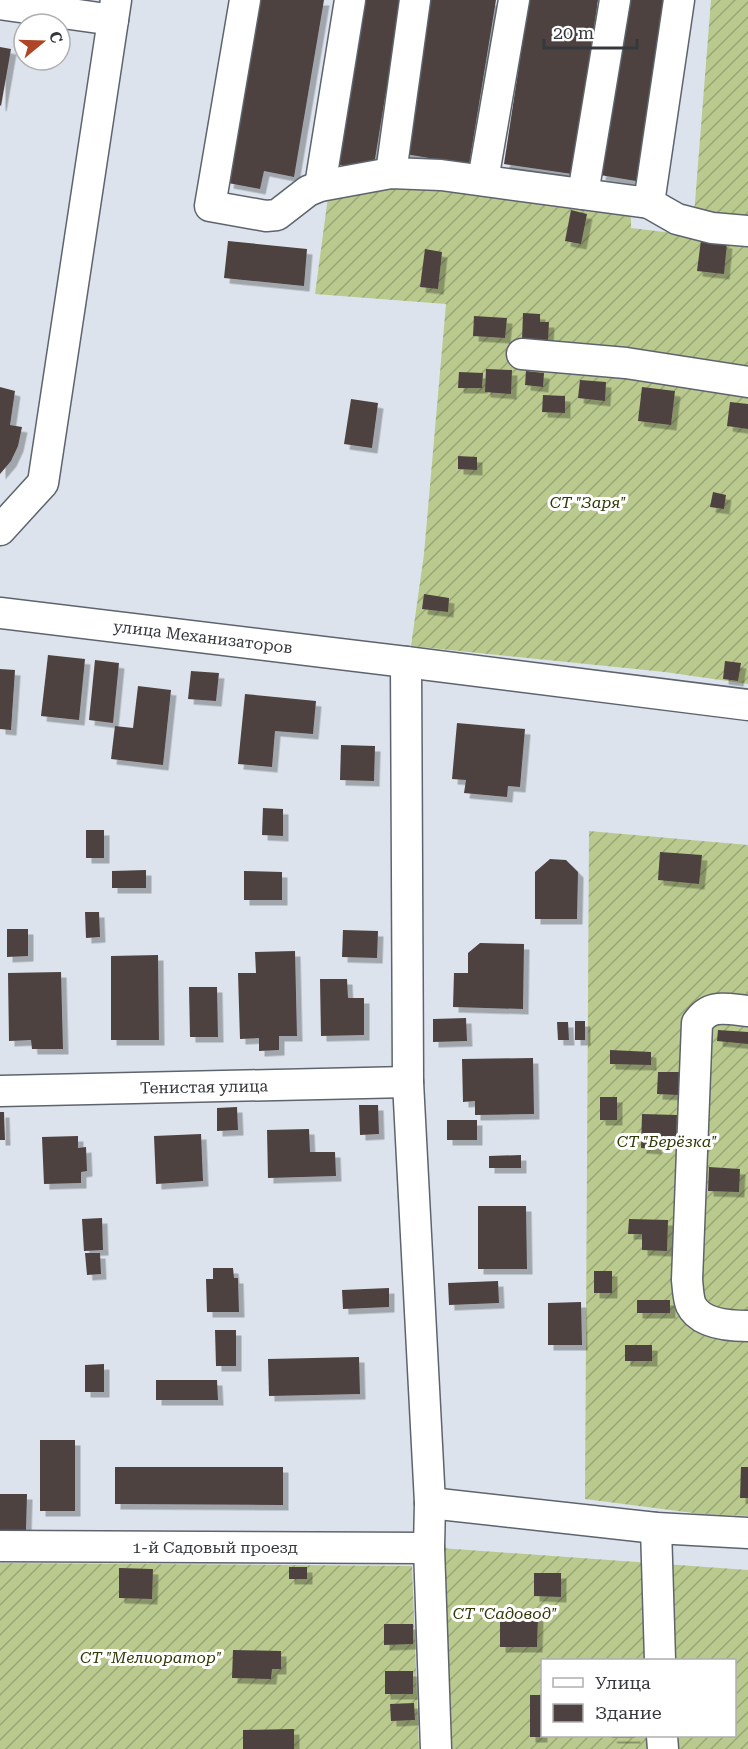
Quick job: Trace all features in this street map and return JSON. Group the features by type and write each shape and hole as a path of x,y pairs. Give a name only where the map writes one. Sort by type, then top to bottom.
{"street":[{"path":"244,0 210,206 266,216 277,215 308,191 320,186 391,173 441,175 649,202 677,219 712,228 748,231"},
{"path":"320,186 350,0"},
{"path":"391,173 415,0"},
{"path":"483,180 514,0"},
{"path":"583,194 615,0"},
{"path":"649,202 680,0"},
{"path":"0,4 114,10 43,483 0,530"},
{"path":"522,354 626,363 748,382"},
{"name":"улица Механизаторов","path":"0,613 748,705"},
{"path":"406,662 408,1082 430,1503 429,1548 435,1749"},
{"path":"748,1011 720,1008 704,1013 697,1023 687,1280 691,1305 701,1316 733,1326 748,1326"},
{"name":"Тенистая улица","path":"0,1091 408,1082"},
{"path":"430,1503 656,1528 748,1533"},
{"path":"656,1528 660,1659"},
{"name":"1-й Садовый проезд","path":"0,1546 429,1548"}],"green space":[{"path":"711,0 748,0 748,221 694,215"},
{"name":"СТ \"Заря\"","path":"413,182 631,216 631,228 748,242 748,684 665,672 411,646 424,554 446,304 315,294 328,197"},
{"name":"СТ \"Берёзка\"","path":"589,831 748,845 748,1516 701,1514 585,1499"},
{"name":"СТ \"Садовод\"","path":"441,1548 748,1570 748,1749 448,1749"},
{"name":"СТ \"Мелиоратор\"","path":"0,1563 412,1566 419,1749 0,1749"}],"building":[{"path":"259,0 324,0 294,177 264,171 260,189 228,183"},
{"path":"362,0 401,0 373,171 335,164"},
{"path":"425,0 496,0 469,165 400,153"},
{"path":"529,0 598,0 572,174 504,164"},
{"path":"627,0 670,0 642,182 600,175"},
{"path":"0,47 11,49 1,106 0,105"},
{"path":"571,210 587,214 581,244 565,241"},
{"path":"701,240 727,243 724,274 697,271"},
{"path":"228,241 307,249 304,286 224,278"},
{"path":"425,249 442,252 438,289 420,287"},
{"path":"523,313 540,314 540,322 549,322 548,341 522,340"},
{"path":"474,316 507,318 505,338 473,336"},
{"path":"486,369 512,370 511,394 485,392"},
{"path":"526,371 544,373 543,387 525,385"},
{"path":"459,372 483,373 482,388 458,388"},
{"path":"580,380 606,382 605,401 578,398"},
{"path":"0,387 15,391 10,425 22,427 18,446 11,461 0,474"},
{"path":"642,387 675,391 671,425 638,421"},
{"path":"543,395 565,396 565,413 542,412"},
{"path":"351,399 378,403 372,448 344,444"},
{"path":"730,402 748,404 748,429 727,426"},
{"path":"458,456 477,457 477,470 458,469"},
{"path":"713,492 726,495 724,509 710,507"},
{"path":"424,594 449,598 448,612 422,609"},
{"path":"48,655 85,659 79,720 41,716"},
{"path":"95,660 119,663 113,723 89,720"},
{"path":"725,661 741,663 738,681 723,679"},
{"path":"0,669 15,670 11,730 0,729"},
{"path":"191,671 219,673 216,701 188,699"},
{"path":"138,686 171,690 163,765 111,759 115,726 133,728"},
{"path":"245,694 316,701 313,734 275,731 272,767 238,764"},
{"path":"457,723 525,729 520,787 508,786 507,797 464,793 466,780 452,779"},
{"path":"341,745 375,746 374,781 340,780"},
{"path":"263,808 283,809 283,836 262,835"},
{"path":"86,830 104,830 104,858 86,858"},
{"path":"660,852 702,855 699,884 658,880"},
{"path":"550,859 566,860 578,872 577,919 535,919 535,872"},
{"path":"146,870 146,888 112,888 112,871"},
{"path":"244,871 282,872 282,900 244,900"},
{"path":"85,912 99,912 100,937 86,938"},
{"path":"7,929 28,929 28,956 7,957"},
{"path":"343,930 378,931 377,958 342,957"},
{"path":"480,943 524,944 523,1009 453,1007 454,973 468,973 468,953"},
{"path":"295,951 297,1036 279,1036 279,1050 259,1051 259,1038 240,1039 238,973 256,973 255,952"},
{"path":"158,955 159,1040 111,1040 111,956"},
{"path":"61,972 63,1049 32,1049 31,1040 9,1041 8,973"},
{"path":"320,979 347,979 348,998 364,998 364,1035 321,1036"},
{"path":"189,987 217,987 218,1037 190,1037"},
{"path":"466,1018 467,1041 433,1042 433,1019"},
{"path":"575,1021 585,1021 585,1040 575,1040"},
{"path":"557,1022 568,1022 569,1040 558,1040"},
{"path":"718,1030 748,1032 748,1044 717,1041"},
{"path":"610,1050 651,1052 651,1065 610,1064"},
{"path":"533,1058 534,1114 475,1115 475,1101 463,1102 462,1059"},
{"path":"658,1072 679,1072 679,1095 657,1094"},
{"path":"600,1097 617,1097 617,1120 600,1120"},
{"path":"359,1105 378,1105 379,1134 360,1135"},
{"path":"237,1107 238,1130 217,1131 217,1108"},
{"path":"0,1112 4,1112 5,1140 0,1140"},
{"path":"642,1114 677,1115 676,1143 656,1143 656,1149 641,1148"},
{"path":"447,1120 477,1120 477,1140 447,1140"},
{"path":"309,1129 310,1152 335,1152 336,1176 268,1178 267,1130"},
{"path":"201,1134 203,1181 156,1184 154,1136"},
{"path":"78,1136 78,1148 86,1147 87,1171 81,1172 81,1183 44,1184 42,1137"},
{"path":"521,1155 521,1168 489,1168 489,1156"},
{"path":"709,1167 740,1169 739,1192 708,1191"},
{"path":"478,1206 526,1206 527,1269 478,1269"},
{"path":"102,1218 103,1250 84,1251 82,1219"},
{"path":"629,1219 668,1220 667,1251 642,1250 642,1234 628,1234"},
{"path":"85,1253 100,1253 101,1274 87,1275"},
{"path":"213,1268 233,1268 234,1278 238,1278 239,1312 207,1312 206,1279 213,1279"},
{"path":"594,1271 612,1271 612,1293 594,1293"},
{"path":"498,1281 499,1303 449,1305 448,1283"},
{"path":"389,1288 389,1307 343,1309 342,1290"},
{"path":"637,1300 670,1300 670,1313 637,1313"},
{"path":"581,1302 582,1345 548,1345 548,1303"},
{"path":"215,1330 236,1330 236,1366 216,1366"},
{"path":"625,1345 652,1345 652,1361 625,1361"},
{"path":"359,1357 360,1394 269,1396 268,1359"},
{"path":"104,1364 104,1392 85,1392 85,1365"},
{"path":"156,1380 217,1380 218,1400 156,1400"},
{"path":"40,1440 75,1440 75,1511 40,1511"},
{"path":"115,1467 283,1467 283,1505 115,1504"},
{"path":"741,1467 748,1467 748,1498 740,1498"},
{"path":"0,1494 27,1494 26,1530 0,1530"},
{"path":"289,1567 307,1567 307,1579 289,1579"},
{"path":"119,1568 153,1569 152,1599 119,1598"},
{"path":"534,1573 561,1573 561,1597 534,1596"},
{"path":"500,1614 538,1614 537,1647 500,1647"},
{"path":"384,1624 413,1624 413,1644 384,1645"},
{"path":"233,1650 281,1651 281,1669 272,1669 271,1679 232,1678"},
{"path":"385,1671 413,1671 413,1694 385,1694"},
{"path":"530,1695 541,1695 541,1737 530,1737"},
{"path":"414,1703 415,1720 391,1721 390,1704"},
{"path":"294,1729 294,1749 243,1749 243,1730"},
{"path":"612,1737 635,1737 635,1738"}]}
